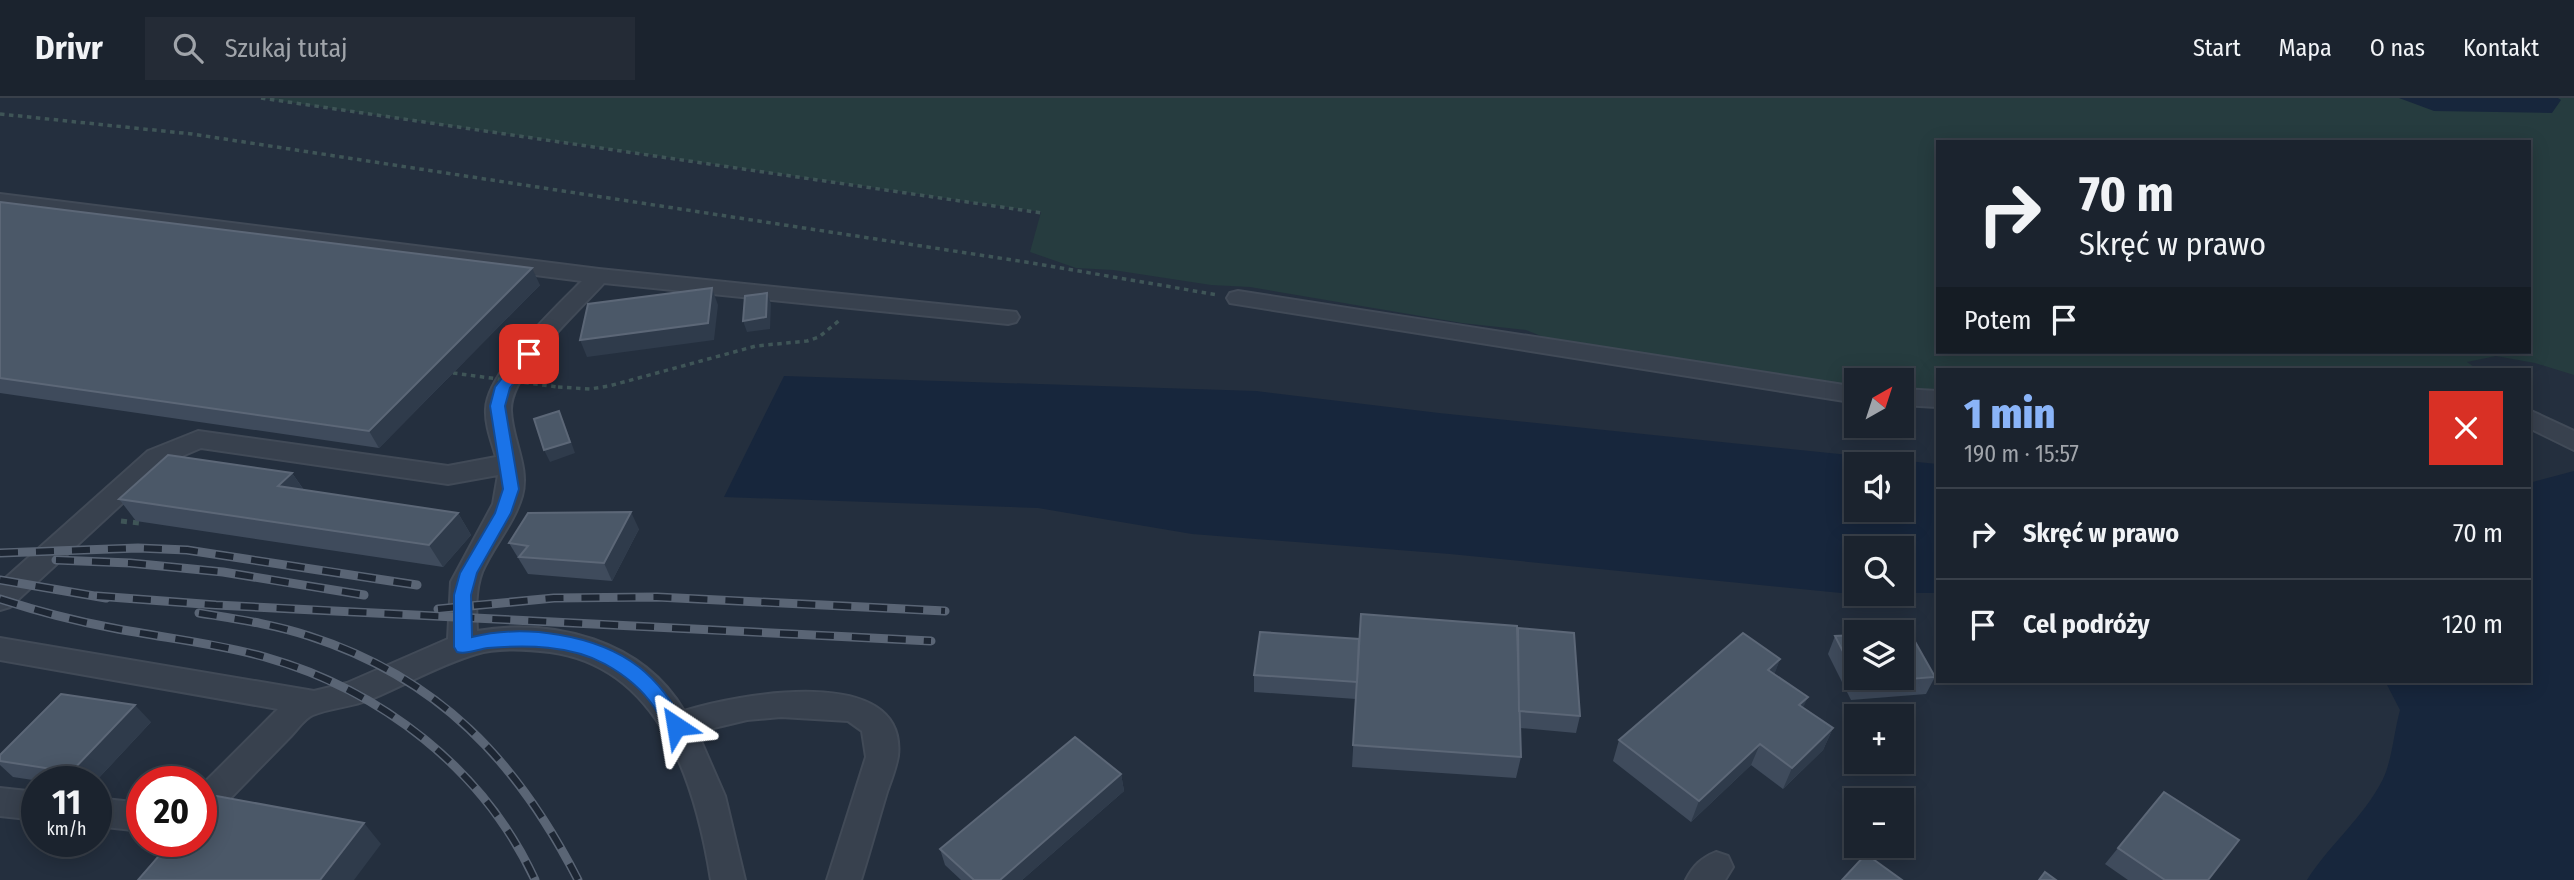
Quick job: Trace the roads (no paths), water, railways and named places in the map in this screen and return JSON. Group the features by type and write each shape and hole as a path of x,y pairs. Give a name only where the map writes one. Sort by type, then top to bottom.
{"lane":[{"path":"0,200 599,276 1007,317"},
{"path":"463,647 462,595 468,573 503,513 511,489 498,406 503,387 599,276"},
{"path":"1238,298 1844,393"},
{"path":"1914,398 1936,399"},
{"path":"2531,419 2574,442"},
{"path":"0,598 57,551 157,457 198,439 448,475 508,464"},
{"path":"0,649 305,702 335,700 357,693 447,651 480,642 514,639 550,641 579,647 610,658 633,672 658,698 676,726 699,771 710,803 725,857 728,880"},
{"path":"217,791 305,702"},
{"path":"676,726 726,710 772,704 845,708 863,714 875,725 882,740 882,757 845,880"},
{"path":"0,803 21,805"}],"water":[{"path":"2399,98 2561,100 2552,113 2434,111"},
{"path":"784,376 1256,391 1439,413 1844,454 1844,522 1914,522 1914,462 1936,464 1936,593 1914,593 1914,536 1844,536 1844,593 1841,593 1450,554 1192,534 1038,508 724,497"},
{"path":"2574,471 2574,880 2307,880 2366,806 2383,779 2400,710 2386,683 2531,683 2531,482"}],"railway":[{"path":"0,553 138,548 187,550 417,585"},
{"path":"56,560 130,563 223,572 364,595"},
{"path":"0,580 106,598"},
{"path":"97,596 216,605 931,641"},
{"path":"438,609 554,598 657,597 945,611"},
{"path":"0,599 85,622 246,652 308,672 349,690 424,739 458,769 488,803 514,840 535,880"},
{"path":"199,613 268,625 309,636 355,654 397,675 435,700 469,729 529,798 578,880"}]}
